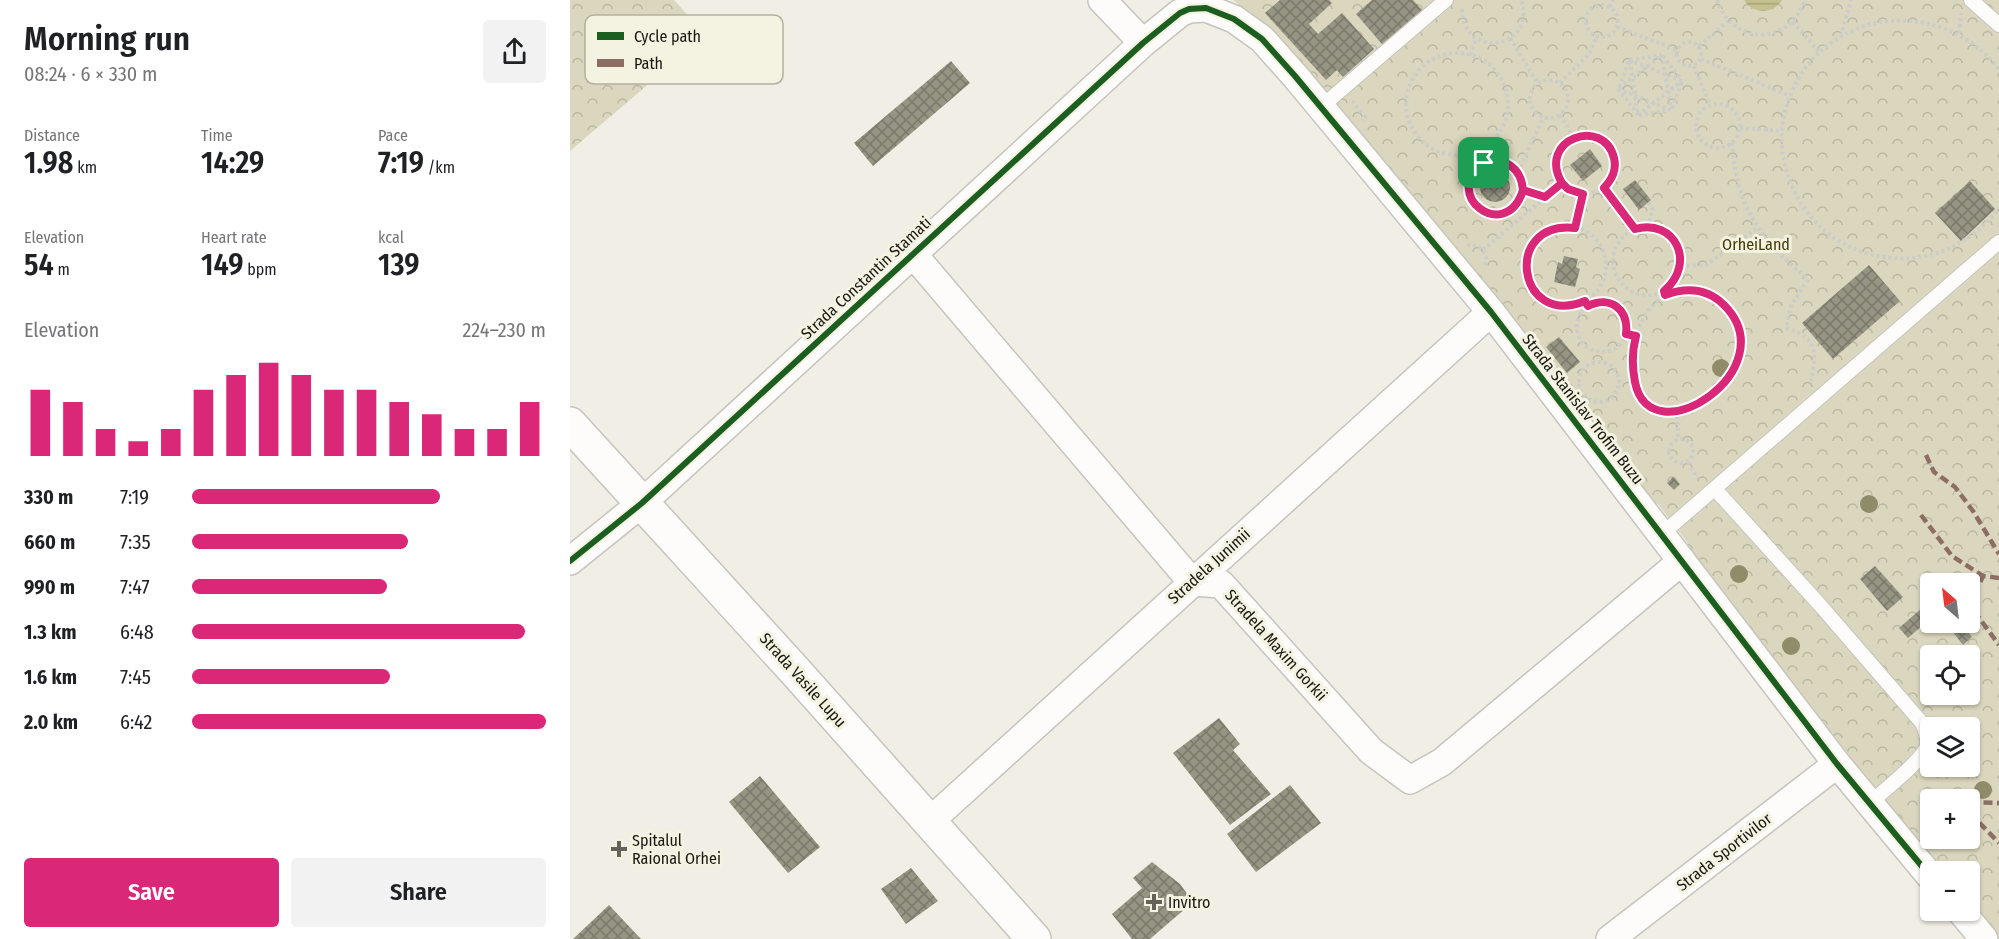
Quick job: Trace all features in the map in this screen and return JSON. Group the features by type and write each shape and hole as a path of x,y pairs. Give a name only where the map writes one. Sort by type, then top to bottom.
{"main road":[{"name":"Strada Vasile Lupu","path":"570,424 796,672 1034,939"}],"street":[{"path":"1101,0 1143,43"},
{"name":"Strada Stanislav Trofim Buzu","path":"1180,13 1189,9 1206,8 1234,19 1262,39 1491,312 1838,764 1920,864"},
{"name":"Strada Constantin Stamati","path":"570,561 642,502 1143,43 1180,13"},
{"path":"912,253 1192,582"},
{"name":"Stradela Junimii","path":"929,822 1491,312"},
{"name":"Stradela Maxim Gorkii","path":"1192,582 1221,584 1371,751 1410,780 1442,762 1682,561"},
{"name":"Strada Sportivilor","path":"1610,939 1838,764"}],"lane":[{"path":"1321,107 1446,0"},
{"path":"1971,0 1999,25"},
{"path":"1662,534 1999,242"},
{"path":"1715,489 1836,622 1922,723 1927,736 1927,747 1915,762 1870,803"}],"path":[{"path":"1464,2 1462,10 1465,26 1476,39 1493,44 1510,38 1521,26 1523,18 1521,0"},
{"path":"1610,7 1614,0"},
{"path":"1717,0 1728,21 1738,28 1760,35 1783,29 1793,22 1805,0"},
{"path":"1841,37 1851,0"},
{"path":"1598,6 1610,7 1617,15 1617,27 1609,35 1597,36 1589,30 1586,24 1588,13 1598,6"},
{"path":"1999,69 1975,44 1959,33 1921,21 1902,19 1862,26 1841,37 1820,53 1801,74 1790,96 1782,131 1786,169 1792,188 1802,205 1828,234 1845,245 1863,252 1902,259 1941,252 1976,233 1999,208"},
{"path":"1699,46 1728,21"},
{"path":"1793,22 1820,53"},
{"path":"1617,27 1677,50"},
{"path":"1560,83 1589,54 1597,36"},
{"path":"1510,38 1538,84"},
{"path":"1470,55 1476,39"},
{"path":"1677,50 1684,42 1690,41 1699,46 1701,59 1694,66"},
{"path":"1677,50 1679,61 1683,65 1694,66"},
{"path":"1456,53 1470,55 1494,68 1507,93 1508,107 1499,133 1490,143 1478,151 1450,155 1425,144 1415,134 1408,122 1406,94 1411,81 1424,65 1442,55 1456,53"},
{"path":"1629,60 1662,55"},
{"path":"1662,55 1682,81"},
{"path":"1618,89 1662,55"},
{"path":"1662,55 1671,110"},
{"path":"1701,59 1790,96"},
{"path":"1629,60 1682,81"},
{"path":"1618,89 1629,60"},
{"path":"1629,60 1638,115"},
{"path":"1671,67 1679,61"},
{"path":"1694,66 1710,105"},
{"path":"1549,80 1560,83 1565,88 1568,99 1565,111 1555,117 1543,118 1533,111 1530,93 1538,84 1549,80"},
{"path":"1671,110 1682,81"},
{"path":"1638,115 1682,81"},
{"path":"1618,89 1671,110"},
{"path":"1618,89 1638,115"},
{"path":"1724,104 1730,107 1738,117 1740,128 1732,143 1712,148 1697,134 1696,120 1699,114 1710,105 1724,104"},
{"path":"1638,115 1671,110"},
{"path":"1560,115 1574,138"},
{"path":"1518,172 1543,118"},
{"path":"1740,128 1782,131"},
{"path":"1589,135 1603,141 1612,153 1615,168 1609,182 1598,192 1583,194 1568,189 1562,183 1556,169 1556,161 1562,147 1574,138 1589,135"},
{"path":"1732,143 1739,184 1745,204 1757,228 1778,254 1808,279 1791,306 1786,328 1805,335 1813,345 1815,358 1811,384"},
{"path":"1478,151 1484,163"},
{"path":"1493,160 1503,161 1518,172 1523,190 1515,207 1498,215 1480,210 1474,203 1469,185 1476,168 1493,160"},
{"path":"1483,250 1562,183"},
{"path":"1604,188 1635,229"},
{"path":"1523,190 1545,197"},
{"path":"1575,228 1583,194"},
{"path":"1647,227 1653,210 1648,202"},
{"path":"1564,226 1585,231 1599,245 1606,265 1601,286 1594,295 1575,305 1564,306 1543,299 1535,292 1526,272 1529,250 1535,241 1554,229 1564,226"},
{"path":"1647,227 1635,229 1618,243 1613,254 1613,265 1617,278 1626,288 1637,294 1651,295 1664,293 1689,289 1704,292 1716,298 1731,314 1740,338 1740,350 1735,367 1720,388 1704,400 1677,410 1654,411 1644,404 1636,389 1633,371 1636,336 1647,311 1664,293 1678,276 1681,266 1676,243 1658,229 1647,227"},
{"path":"1681,266 1706,265 1757,228"},
{"path":"1606,265 1613,265"},
{"path":"1585,301 1588,306"},
{"path":"1602,302 1617,307 1626,319 1626,334 1624,340 1613,350 1599,352 1586,347 1578,336 1579,316 1588,306 1602,302"},
{"path":"1626,334 1636,336"},
{"path":"1599,352 1599,362"},
{"path":"1599,362 1612,366 1619,378 1617,391 1607,400 1600,402 1594,401 1583,393 1580,380 1586,367 1599,362"},
{"path":"1677,410 1678,439"},
{"path":"1678,439 1687,440 1693,448 1691,458 1683,464 1674,462 1668,454 1670,444 1678,439"}],"green space":[{"path":"570,0 674,0 688,15 585,15 585,84 649,84 570,151"},
{"name":"OrheiLand","path":"1233,0 1999,0 1999,935 1980,913 1980,861 1936,861 1925,849 1980,849 1980,789 1920,789 1920,843 1844,753 1693,556 1687,542 1658,504 1652,501 1267,25"}],"shaded area":[{"path":"1744,0 1782,0 1774,8 1763,11 1752,8"}],"building":[{"path":"1280,0 1329,0 1332,3 1309,24 1318,34 1342,13 1374,49 1343,77 1337,70 1326,80 1265,13"},
{"path":"1372,0 1413,0 1422,10 1382,44 1356,14"},
{"path":"951,61 970,83 873,166 854,143"},
{"path":"1590,149 1602,166 1583,181 1570,165"},
{"path":"1495,172 1506,176 1510,187 1506,198 1495,202 1484,198 1480,187 1484,176"},
{"path":"1635,180 1651,200 1639,210 1623,189"},
{"path":"1970,181 1995,209 1961,241 1935,213"},
{"path":"1564,256 1578,259 1576,267 1580,269 1575,287 1554,282 1558,262 1562,264"},
{"path":"1869,265 1900,301 1833,359 1802,323"},
{"path":"1559,337 1580,362 1567,373 1546,347"},
{"path":"1673,477 1680,484 1674,490 1667,483"},
{"path":"1875,566 1903,597 1887,611 1860,579"},
{"path":"1920,610 1920,628 1908,638 1899,628"},
{"path":"1954,633 1969,633 1972,637 1963,645"},
{"path":"1219,718 1240,744 1233,750 1271,794 1230,825 1173,753"},
{"path":"760,776 820,847 788,873 729,802"},
{"path":"1290,785 1321,823 1256,872 1227,834"},
{"path":"1152,862 1180,884 1193,902 1150,939 1132,939 1112,914 1142,888 1133,878"},
{"path":"911,868 938,901 906,924 881,889"},
{"path":"609,905 641,939 573,939"}],"marked path":[{"path":"1926,455 1934,472 1955,487 1973,511 1999,554"},
{"path":"1921,515 1952,556 1983,576"},
{"path":"1999,578 1983,576 1971,602 1977,615 1999,645"},
{"path":"1980,802 1999,803"},
{"path":"1980,823 1999,843"}],"cycle path":[{"path":"570,561 642,503 1143,43 1180,13 1189,9 1206,8 1234,19 1262,39 1295,76 1491,312 1837,764 1920,864"}],"place":[{"name":"Spitalul Raional Orhei","path":"619,849"},
{"name":"Invitro","path":"1154,902"}],"route":[{"path":"1484,163 1476,168 1471,176 1470,195 1480,210 1498,215 1515,207 1523,190 1545,197 1562,183 1556,169 1556,161 1562,147 1567,142 1589,135 1603,141 1615,160 1613,176 1604,188 1635,229 1647,227 1658,229 1676,243 1681,266 1678,276 1664,291 1665,295 1689,289 1704,292 1725,306 1737,326 1740,350 1737,361 1732,373 1720,388 1704,400 1677,410 1654,411 1644,404 1636,389 1633,371 1636,336 1626,334 1626,319 1622,312 1610,303 1602,302 1588,306 1585,301 1575,305 1553,304 1535,292 1526,272 1529,250 1535,241 1544,233 1554,229 1564,226 1575,228 1583,194 1575,193 1562,183 1545,197 1523,190 1518,172 1511,165 1493,160 1484,163"}]}
